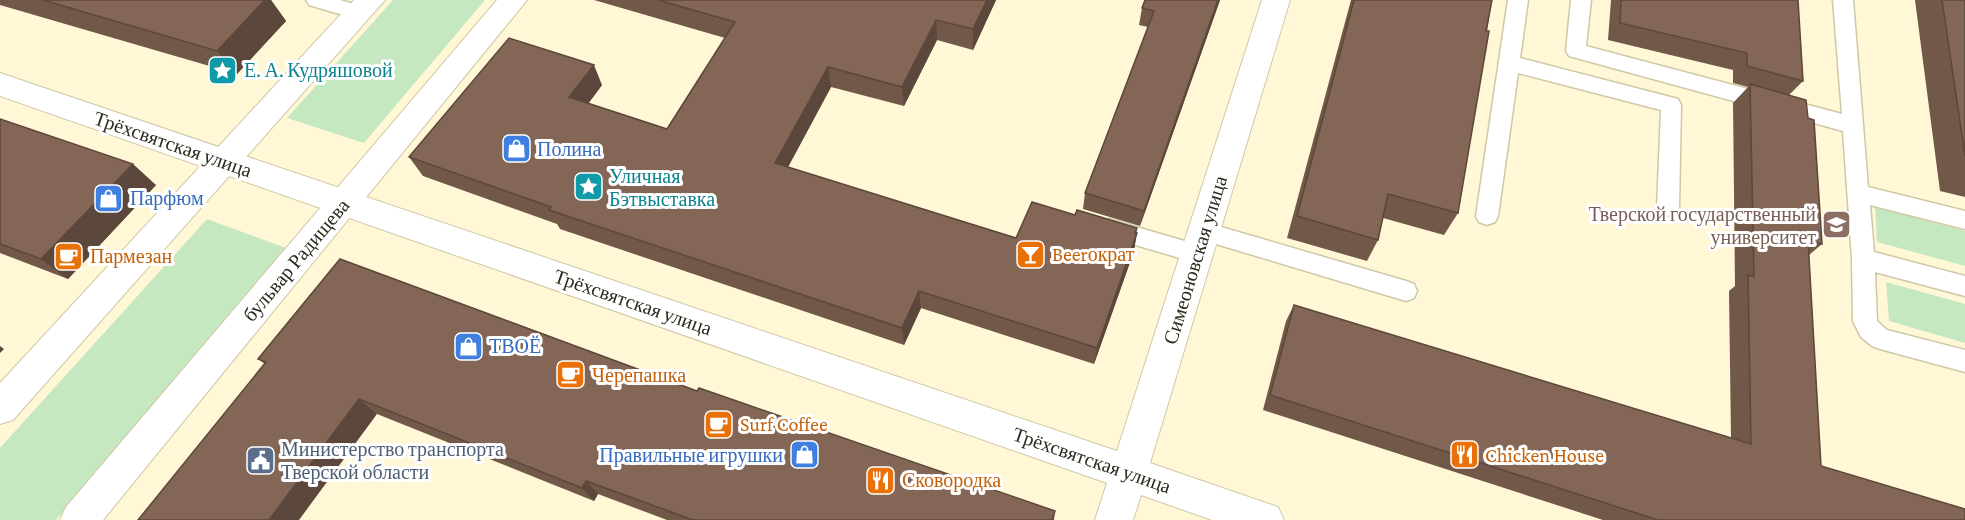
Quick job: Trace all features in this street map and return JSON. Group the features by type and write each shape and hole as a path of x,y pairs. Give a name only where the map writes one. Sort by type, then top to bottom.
{"street":[{"name":"бульвар Радищева","path":"79,520 513,0"},
{"name":"Симеоновская улица","path":"1114,520 1276,0"},
{"path":"0,408 366,6"},
{"name":"Трёхсвятская улица","path":"0,84 1265,520"}],"lane":[{"path":"316,0 366,6"},
{"path":"1487,216 1518,0"},
{"path":"1581,0 1576,51 1851,125"},
{"path":"1843,0 1863,259 1864,321 1869,330 1880,339 1965,361"},
{"path":"1509,63 1671,105 1668,207"},
{"path":"1858,193 1965,220"},
{"path":"1083,220 1200,243 1406,291"},
{"path":"1863,259 1965,286"}],"green space":[{"path":"393,0 485,0 364,143 287,118"},
{"path":"1875,207 1965,231 1965,266 1877,242"},
{"path":"207,219 286,248 56,520 0,520 0,448"},
{"path":"1886,282 1965,304 1965,343 1889,321"}],"building":[{"path":"43,0 265,0 217,51"},
{"path":"658,0 987,0 973,29 936,20 902,87 828,67 775,163 1016,238 1032,202 1075,215 1077,210 1137,228 1097,348 919,291 902,328 549,210 551,207 409,157 509,38 594,65 569,97 667,129 735,22"},
{"path":"1145,0 1218,0 1144,211 1085,193 1154,11 1142,8"},
{"path":"1354,0 1492,0 1486,31 1489,31 1458,213 1388,194 1378,240 1297,216"},
{"path":"1621,0 1798,0 1803,81 1747,66 1747,53 1620,23"},
{"path":"1942,0 1965,0 1965,156"},
{"path":"1750,84 1806,100 1808,118 1814,120 1822,244 1808,240 1821,466 1965,509 1965,520 1658,520 1270,395 1294,305 1751,444 1748,275 1754,277"},
{"path":"0,119 133,164 41,259 0,244"},
{"path":"340,259 697,391 699,388 1055,511 1052,520 693,520 586,481 582,488 359,399 269,520 138,520 266,362 258,359"}],"place":[{"name":"Е. А. Кудряшовой","path":"223,70"},
{"name":"Полина","path":"516,149"},
{"name":"Уличная Бэтвыставка","path":"588,187"},
{"name":"Парфюм","path":"109,198"},
{"name":"Тверской государственный университет","path":"1837,225"},
{"name":"Beerократ","path":"1031,254"},
{"name":"Пармезан","path":"69,256"},
{"name":"ТВОЁ","path":"468,346"},
{"name":"Черепашка","path":"571,375"},
{"name":"Surf Coffee","path":"719,424"},
{"name":"Правильные игрушки","path":"804,455"},
{"name":"Chicken House","path":"1464,455"},
{"name":"Министерство транспорта Тверской области","path":"260,461"},
{"name":"Сковородка","path":"881,480"}]}
